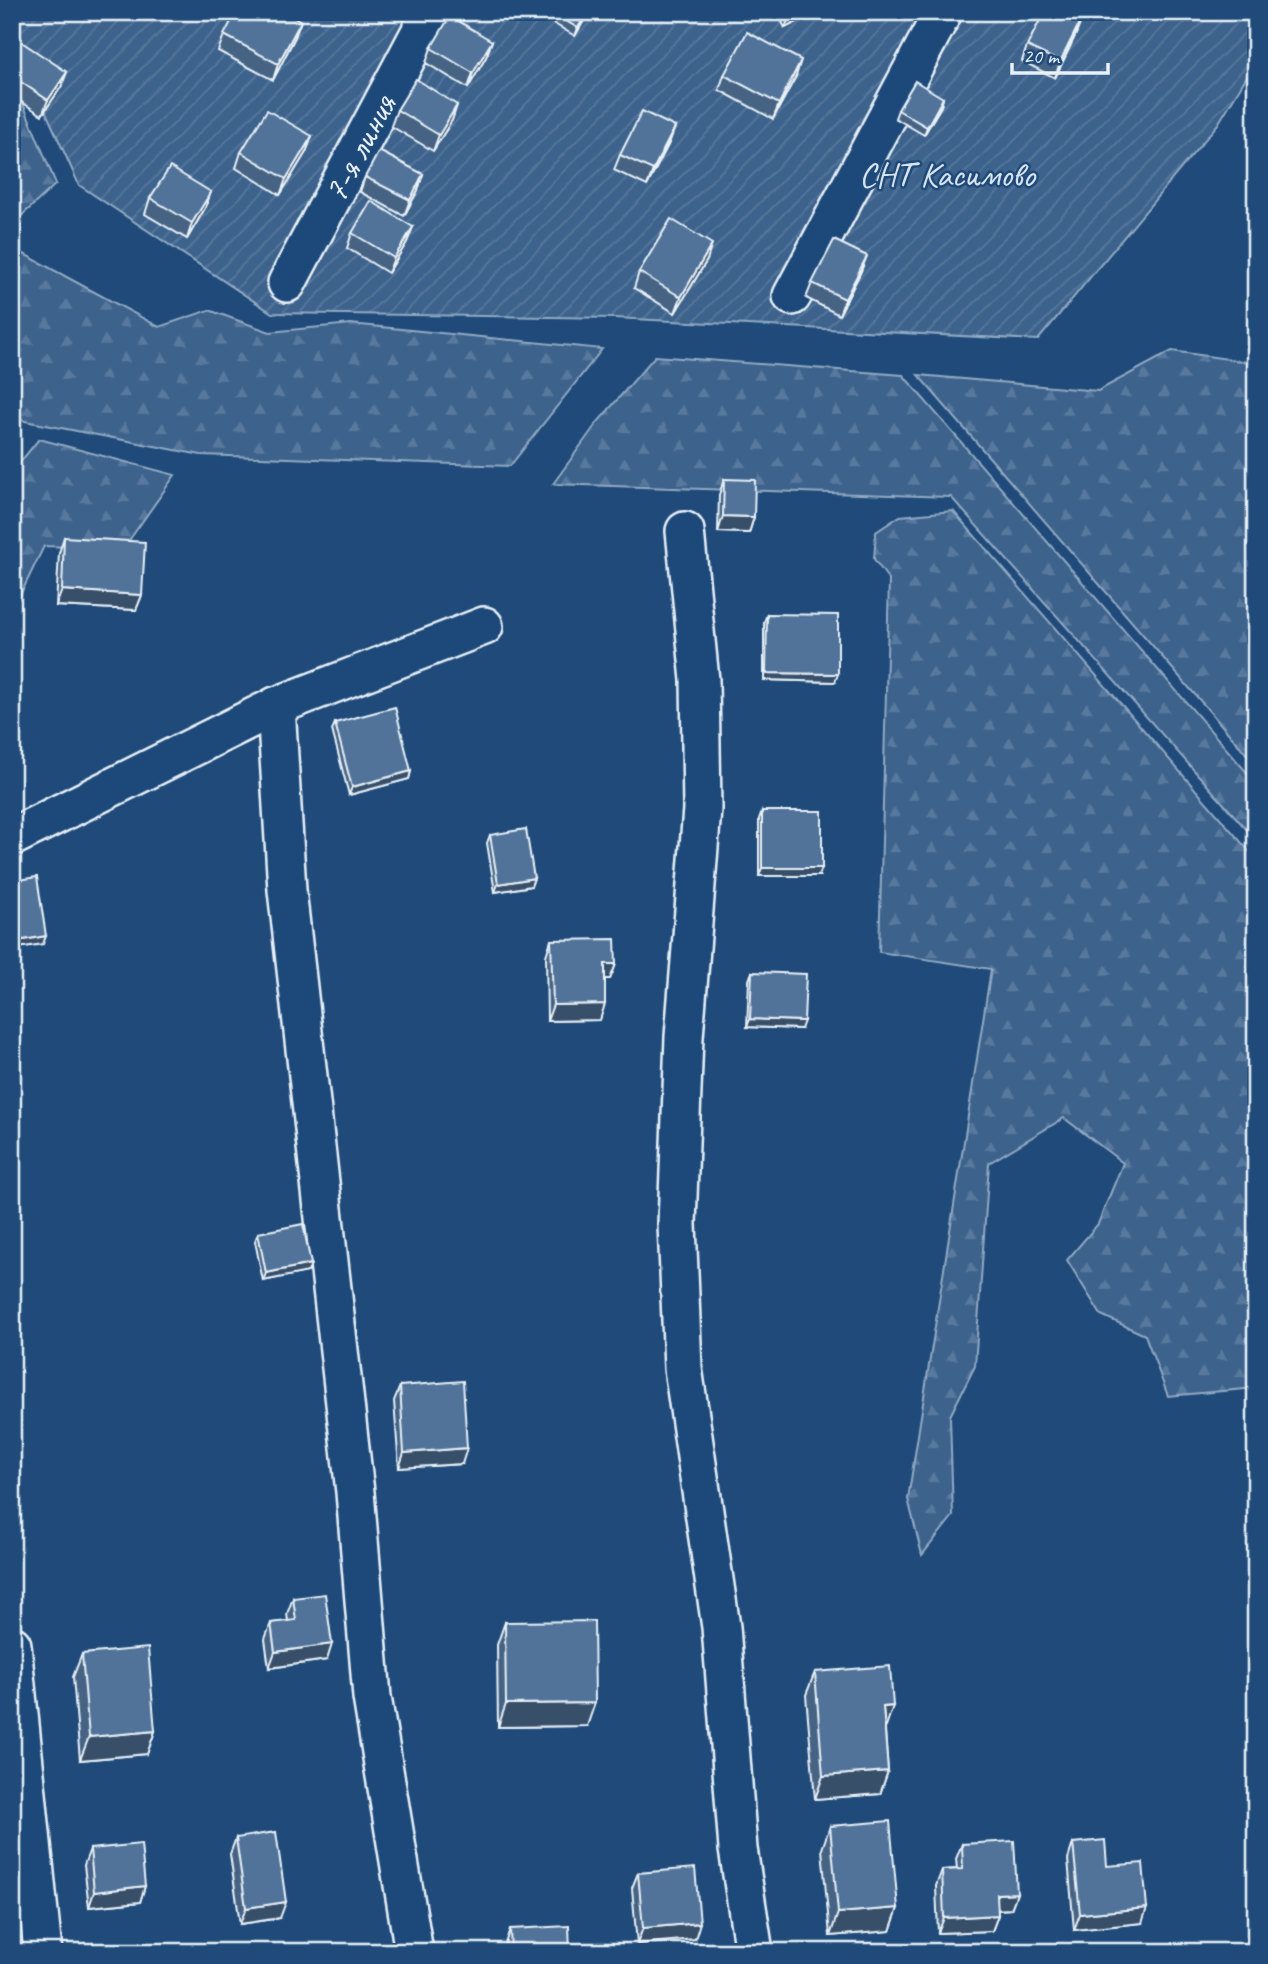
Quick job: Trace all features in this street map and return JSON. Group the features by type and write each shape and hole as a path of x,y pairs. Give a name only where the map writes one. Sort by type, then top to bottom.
{"street":[{"name":"7-я линия","path":"287,283 431,12"},
{"path":"792,296 943,12"},
{"path":"685,531 699,680 702,809 684,1037 677,1224 683,1368 721,1627 738,1849 754,1952"},
{"path":"12,837 276,706 484,626"},
{"path":"276,706 287,890 355,1492 372,1697 414,1952"},
{"path":"12,1645 43,1952"}],"green space":[{"name":"СНТ Касимово","path":"12,12 1256,12 1256,61 1218,124 1038,340 615,318 272,313 79,185 12,37"},
{"path":"12,77 56,184 18,219 12,211"},
{"path":"24,254 159,327 209,310 270,332 351,324 602,349 510,466 201,455 25,421 12,413 12,351 22,351 13,313 11,288 17,265"},
{"path":"1172,351 1256,363 1256,765 918,375 1098,391"},
{"path":"655,356 903,375 1256,783 1256,840 951,497 553,484 597,423"},
{"path":"39,439 175,475 123,549 44,546 12,612 12,472"},
{"path":"953,511 1256,859 1256,1388 1168,1396 1145,1335 1101,1315 1067,1260 1098,1224 1123,1163 1064,1118 989,1163 975,1366 950,1416 953,1516 922,1555 908,1499 991,969 879,952 889,580 874,559 876,532 900,516"}],"building":[{"path":"236,12 284,12 301,21 278,64 224,35"},
{"path":"551,12 587,12 578,28"},
{"path":"1044,12 1070,12 1082,18 1060,62 1027,46"},
{"path":"450,16 492,41 473,73 431,48"},
{"path":"747,32 801,60 779,104 724,75"},
{"path":"17,39 67,72 48,100 12,76 12,46"},
{"path":"416,79 457,105 439,135 397,110"},
{"path":"915,81 943,98 927,127 898,110"},
{"path":"267,110 312,136 286,179 241,152"},
{"path":"642,111 675,127 653,170 620,155"},
{"path":"379,151 423,174 410,200 365,177"},
{"path":"170,167 211,192 192,223 150,198"},
{"path":"371,201 413,227 394,258 352,233"},
{"path":"671,219 712,244 681,297 639,272"},
{"path":"834,240 867,256 845,299 812,283"},
{"path":"724,479 755,480 754,517 723,516"},
{"path":"64,537 145,542 142,595 62,590"},
{"path":"767,614 838,615 838,674 766,673"},
{"path":"395,707 411,771 352,787 335,723"},
{"path":"762,811 822,811 822,868 762,868"},
{"path":"526,829 534,878 498,884 490,835"},
{"path":"37,877 46,936 12,942 12,881"},
{"path":"615,939 616,964 605,964 605,1004 553,1005 551,940"},
{"path":"752,972 806,974 804,1021 750,1019"},
{"path":"303,1224 311,1264 266,1273 258,1233"},
{"path":"463,1381 467,1448 404,1453 400,1386"},
{"path":"325,1594 332,1644 275,1652 271,1623 296,1620 293,1598"},
{"path":"594,1621 595,1703 506,1704 505,1622"},
{"path":"148,1648 155,1731 89,1737 82,1654"},
{"path":"890,1666 893,1706 883,1707 888,1771 823,1776 815,1672"},
{"path":"890,1821 898,1908 838,1913 830,1826"},
{"path":"276,1832 286,1902 246,1908 236,1838"},
{"path":"1105,1840 1107,1866 1143,1863 1147,1908 1080,1914 1073,1843"},
{"path":"1014,1841 1017,1893 997,1894 998,1915 944,1918 942,1870 963,1869 962,1844"},
{"path":"141,1844 145,1886 94,1892 90,1849"},
{"path":"695,1868 700,1923 643,1928 638,1873"},
{"path":"569,1926 570,1952 511,1952 510,1929"}]}
